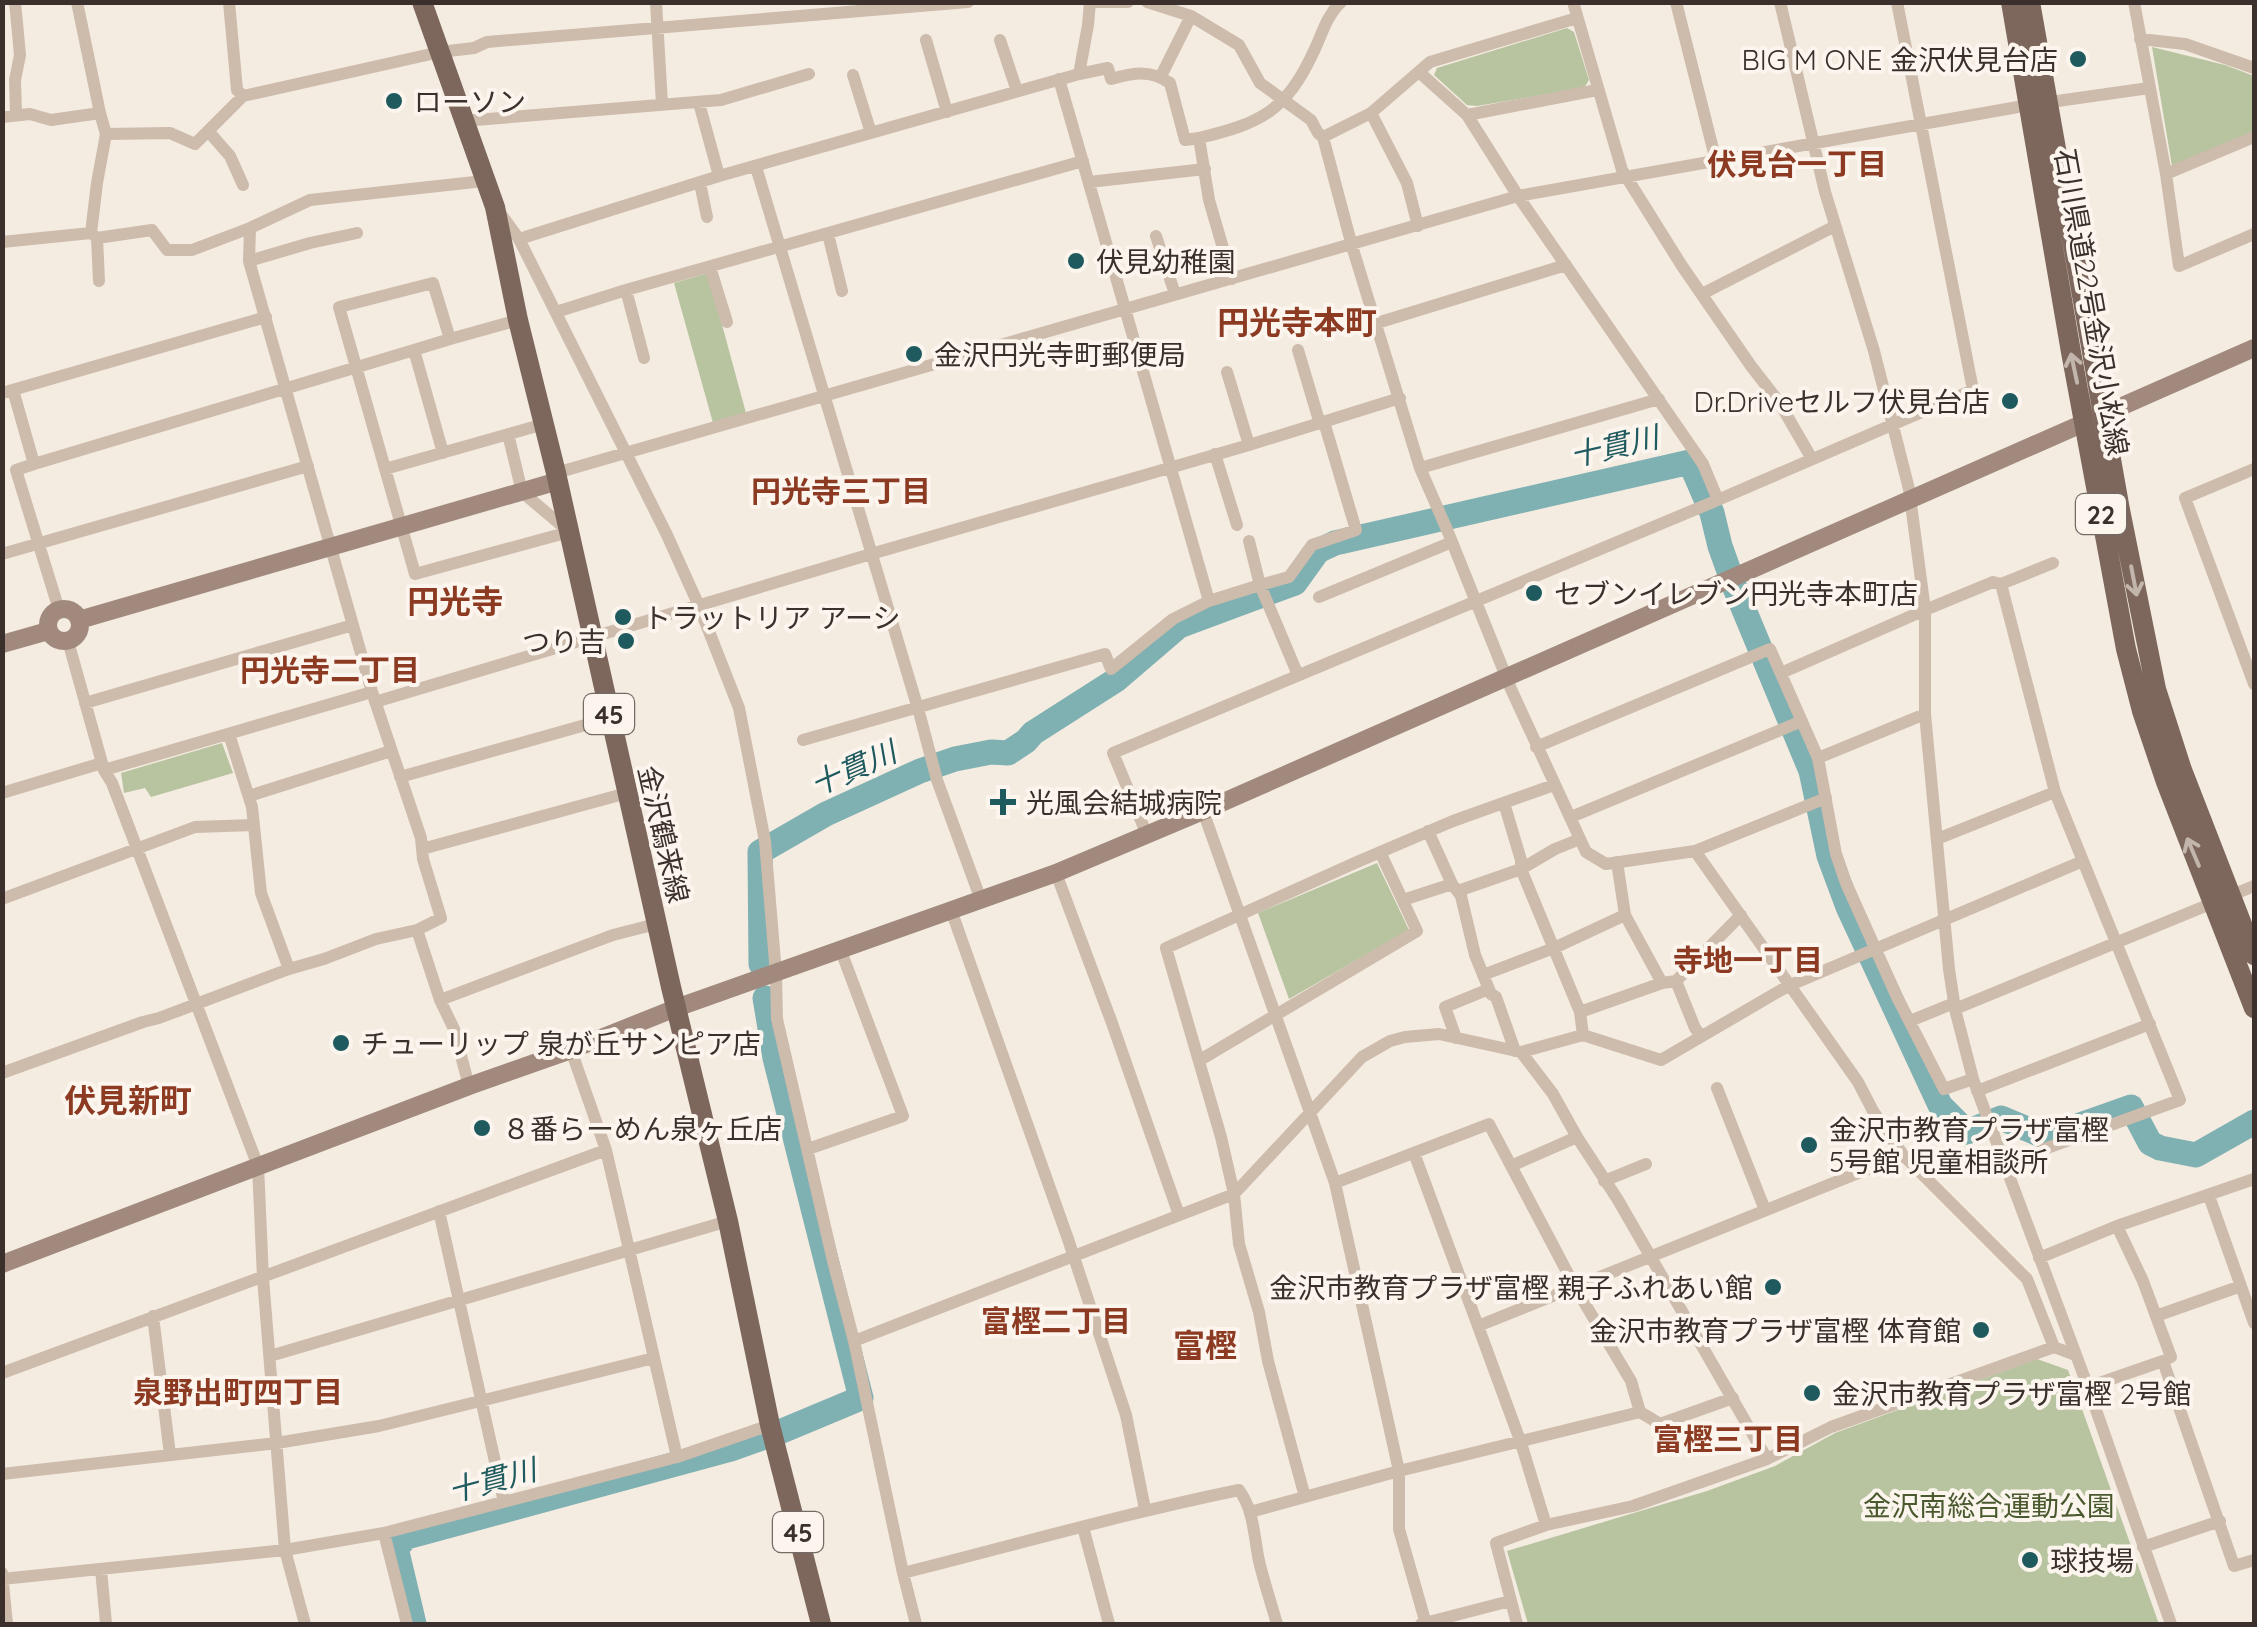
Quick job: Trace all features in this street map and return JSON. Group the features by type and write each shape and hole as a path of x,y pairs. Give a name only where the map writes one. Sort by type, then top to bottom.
{"main road":[{"name":"金沢鶴来線","path":"422,2 495,207 656,924 728,1221 772,1432 821,1624"},
{"name":"石川県道22号金沢小松線","path":"2011,2 2039,104"},
{"name":"石川県道22号金沢小松線","path":"2030,2 2039,104 2095,418 2120,510 2156,688 2254,1008"},
{"name":"石川県道22号金沢小松線","path":"2222,900 2254,955"}],"street":[{"path":"16,2 20,55 9,80 9,116 30,114 51,120 100,113"},
{"path":"77,2 106,134 97,183 94,235 99,281"},
{"path":"229,2 237,90 242,96"},
{"path":"656,2 662,104"},
{"path":"106,134 170,133 195,144 242,96 474,48 486,42 968,2"},
{"path":"1079,74 1092,2 1128,2"},
{"path":"1147,2 1191,16 1238,45 1260,83 1310,120 1324,137 1352,246 1420,468 1536,748 1586,852 1606,864 1695,851 1820,801"},
{"path":"518,238 719,176 1108,68 1111,79 1137,72 1170,82 1184,140 1231,130 1284,102 1303,75 1332,11 1341,2"},
{"path":"1573,2 1622,170 1750,366 1779,402 1812,459"},
{"path":"1676,2 1716,161"},
{"path":"1780,2 1835,226 1874,351 1911,499 1925,610 1925,714 1954,1006 1975,1085 2171,1624"},
{"path":"1147,835 1113,753 1973,390 1897,2"},
{"path":"2134,2 2179,266 2254,234"},
{"path":"1160,76 1191,16"},
{"path":"1324,137 1371,113 1430,62 1577,18"},
{"path":"2140,39 2186,44 2254,68"},
{"path":"926,40 948,112"},
{"path":"1000,40 1017,91"},
{"path":"1419,72 1467,115 1702,464 1712,503"},
{"path":"463,121 699,103 809,74"},
{"path":"852,75 871,133"},
{"path":"1059,79 1209,601"},
{"path":"80,620 522,492 626,453 1518,196 2150,88"},
{"path":"1467,115 1598,90"},
{"path":"699,103 719,176"},
{"path":"1371,113 1395,155 1418,226"},
{"path":"209,132 230,156 243,186"},
{"path":"2166,174 2254,137"},
{"path":"1199,138 1208,200 1232,279"},
{"path":"556,312 1083,160"},
{"path":"756,167 933,766 981,900"},
{"path":"1089,182 1205,169"},
{"path":"2,242 152,230 167,250 192,250 310,200 484,180"},
{"path":"700,182 708,217"},
{"path":"495,207 518,238 667,535 738,708 765,847 777,1019 916,1624"},
{"path":"1702,294 1835,226"},
{"path":"2,1074 288,969 376,939 417,930 441,918 421,838 374,697 249,261 250,228"},
{"path":"249,261 357,233"},
{"path":"828,234 842,291"},
{"path":"1156,236 1175,294"},
{"path":"1377,323 1566,265"},
{"path":"710,267 727,322"},
{"path":"450,339 433,283 338,307 416,574 569,532"},
{"path":"626,290 644,358"},
{"path":"34,464 8,391 266,317"},
{"path":"59,610 39,543 9,472 518,320"},
{"path":"2,1264 676,1008 1056,873 2254,348"},
{"path":"414,350 444,452"},
{"path":"802,740 1105,654 1111,669 1173,619 1209,601 1263,592 1289,577 1312,544 1356,530 1298,350"},
{"path":"1227,372 1249,445"},
{"path":"2,793 592,638 1400,398"},
{"path":"1420,468 1659,400"},
{"path":"385,469 544,424"},
{"path":"508,434 522,492 569,532"},
{"path":"1216,454 1236,526"},
{"path":"2,554 308,466"},
{"path":"2253,676 2184,498 2254,470"},
{"path":"1249,541 1263,592 1298,675"},
{"path":"1319,598 1452,542"},
{"path":"1781,673 1993,582 2000,584 2052,564"},
{"path":"2000,584 2055,792 2180,1100 2005,1163"},
{"path":"59,610 69,610 80,620 80,631 68,641 54,638 48,631 50,616 59,610"},
{"path":"85,704 353,625"},
{"path":"2,644 48,631"},
{"path":"68,641 103,766 258,1166 285,1550 306,1624"},
{"path":"1536,748 1770,649 1796,723 1818,758 1820,801 1872,951 1944,1090 1975,1085 2150,1024"},
{"path":"1818,758 1925,714"},
{"path":"400,777 610,718"},
{"path":"1570,818 1796,723"},
{"path":"229,734 249,796 261,893 288,969"},
{"path":"249,796 391,751"},
{"path":"1304,1496 1239,1244 1234,1194 1166,948 1380,852 1554,785"},
{"path":"422,849 627,792"},
{"path":"1938,838 2055,792"},
{"path":"1504,803 1521,869 1580,1012 1584,1035"},
{"path":"1204,811 1334,1182 1399,1471 1399,1529 1423,1624 1510,1601"},
{"path":"2,899 195,828 254,825"},
{"path":"1428,832 1462,896 1475,956 1518,1052 1553,1094 1767,1459"},
{"path":"1403,900 1521,869 1580,839"},
{"path":"1695,851 1858,1082 1903,1155 2027,1279 2054,1347"},
{"path":"1200,1060 1417,932 1380,852"},
{"path":"854,1341 1234,1194 1362,1056 1390,1041 1439,1034 1518,1052 1584,1035 1662,1060 1788,986 2083,861"},
{"path":"1617,862 1625,915 1701,1036"},
{"path":"1056,873 1179,1215"},
{"path":"1910,1021 2116,944 2254,886"},
{"path":"951,910 1126,1414 1145,1509"},
{"path":"1483,975 1625,915"},
{"path":"1580,1012 1669,982 1741,915"},
{"path":"440,1000 612,936 656,924"},
{"path":"417,930 454,1029 469,1086"},
{"path":"808,1149 903,1116 841,951"},
{"path":"1456,1038 1445,1006 1489,989"},
{"path":"571,1050 606,1150 677,1457"},
{"path":"1717,1088 1765,1210"},
{"path":"1334,1182 1489,1124 1575,1287 1631,1381 1640,1412 1660,1424 1733,1398"},
{"path":"1511,1166 1577,1137"},
{"path":"2,1373 606,1150"},
{"path":"1414,1153 1521,1442 1546,1526"},
{"path":"1478,1326 1903,1155"},
{"path":"1604,1180 1646,1164"},
{"path":"2039,1258 2116,1226 2254,1179"},
{"path":"2209,1196 2254,1324"},
{"path":"439,1211 504,1502"},
{"path":"270,1356 728,1221"},
{"path":"2088,1387 2172,1356 2143,1281 2116,1226"},
{"path":"2027,1279 2044,1273"},
{"path":"2156,1316 2241,1286"},
{"path":"154,1316 170,1455"},
{"path":"1517,1624 1496,1543 1546,1526 1633,1506 1767,1459 1831,1428 2054,1347 2076,1355"},
{"path":"2,1474 277,1443 379,1426 654,1358"},
{"path":"2163,1361 2234,1566 2254,1560"},
{"path":"1250,1512 1640,1412"},
{"path":"6,1624 3,1577 285,1550 384,1533 772,1432"},
{"path":"903,1573 1145,1509 1240,1490 1250,1512 1277,1624"},
{"path":"2143,1547 2220,1522"},
{"path":"1083,1527 1109,1624"},
{"path":"384,1533 407,1624"},
{"path":"102,1569 106,1624"}],"green space":[{"path":"1567,28 1574,32 1589,80 1584,88 1477,106 1467,105 1434,75 1437,68"},
{"path":"2152,47 2254,76 2254,132 2172,166"},
{"path":"708,273 746,413 713,423 674,283"},
{"path":"222,743 233,773 151,797 145,788 124,793 121,773"},
{"path":"1377,863 1409,930 1289,999 1258,913"},
{"name":"金沢南総合運動公園","path":"2037,1359 2068,1370 2159,1624 1528,1624 1507,1551 1707,1491 1775,1466 1835,1433"}],"waterway":[{"name":"十貫川","path":"761,964 760,852 826,814 955,759 1008,753 1116,680 1179,626 1295,583 1318,551 1335,543 1690,462 1712,513 1735,588 1811,771 1829,856 1848,907 1940,1105 1967,1132 2001,1118 2046,1137 2131,1107 2150,1143 2196,1155 2254,1122"},
{"name":"十貫川","path":"414,1624 396,1548 407,1537 731,1449 861,1398 775,1058 765,998"}],"place":[{"name":"BIG M ONE 金沢伏見台店","path":"2078,59"},
{"name":"ローソン","path":"394,101"},
{"name":"伏見幼稚園","path":"1076,261"},
{"name":"金沢円光寺町郵便局","path":"914,354"},
{"name":"Dr.Driveセルフ伏見台店","path":"2010,401"},
{"name":"セブンイレブン円光寺本町店","path":"1534,593"},
{"name":"トラットリア アーシ","path":"623,617"},
{"name":"つり吉","path":"626,641"},
{"name":"光風会結城病院","path":"1003,802"},
{"name":"チューリップ 泉が丘サンピア店","path":"341,1043"},
{"name":"８番らーめん泉ヶ丘店","path":"482,1128"},
{"name":"金沢市教育プラザ富樫 5号館 児童相談所","path":"1809,1145"},
{"name":"金沢市教育プラザ富樫 親子ふれあい館","path":"1773,1287"},
{"name":"金沢市教育プラザ富樫 体育館","path":"1981,1330"},
{"name":"金沢市教育プラザ富樫 2号館","path":"1812,1393"},
{"name":"球技場","path":"2030,1560"}],"district":[{"name":"伏見台一丁目","path":"1797,164"},
{"name":"円光寺本町","path":"1297,322"},
{"name":"円光寺三丁目","path":"841,491"},
{"name":"円光寺","path":"455,601"},
{"name":"円光寺二丁目","path":"330,670"},
{"name":"寺地一丁目","path":"1748,960"},
{"name":"伏見新町","path":"128,1100"},
{"name":"富樫二丁目","path":"1056,1321"},
{"name":"富樫","path":"1205,1345"},
{"name":"泉野出町四丁目","path":"238,1392"},
{"name":"富樫三丁目","path":"1728,1439"}]}
